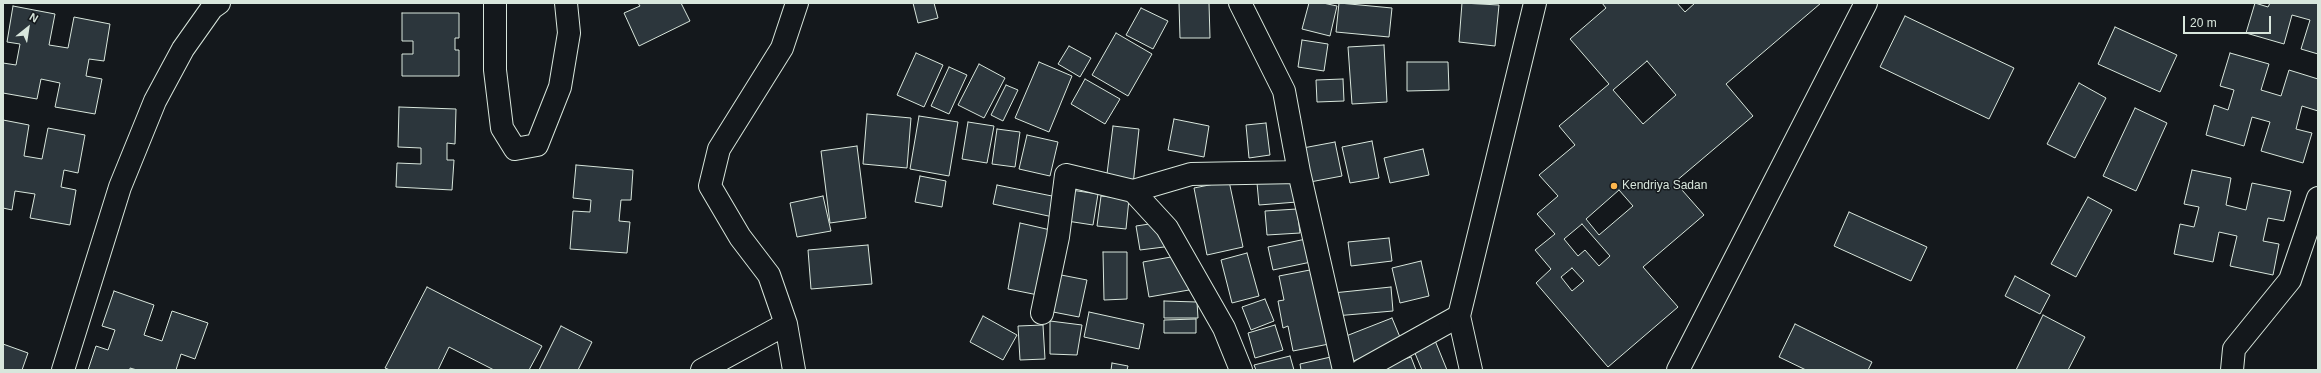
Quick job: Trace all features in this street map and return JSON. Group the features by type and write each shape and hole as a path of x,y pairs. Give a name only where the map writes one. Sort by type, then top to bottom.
{"street":[{"path":"63,370 120,187 155,101 183,49 212,8 219,3"},
{"path":"495,3 495,70 502,128 515,149 537,146 560,86 569,33 566,3"},
{"path":"794,370 786,324 769,275 740,237 710,186 719,149 782,48 797,3"},
{"path":"1240,3 1284,91 1300,172 1344,370"},
{"path":"1471,370 1460,316 1535,3"},
{"path":"1678,370 1866,3"},
{"path":"1042,313 1058,238 1066,175 1133,191 1192,174 1300,172"},
{"path":"1133,191 1167,228 1224,328 1241,370"},
{"path":"2232,370 2234,349 2290,280 2318,198"},
{"path":"1362,370 1460,316"},
{"path":"702,370 786,324"}],"building":[{"path":"638,3 681,3 690,21 639,46 624,13 640,6"},
{"path":"913,3 934,3 938,18 918,23"},
{"path":"1179,3 1209,3 1210,38 1180,38"},
{"path":"1309,3 1323,3 1337,6 1330,36 1302,29"},
{"path":"1339,3 1392,8 1389,37 1336,32"},
{"path":"1462,3 1499,5 1495,46 1459,42"},
{"name":"Kendriya Sadan","path":"1602,3 1677,3 1685,12 1695,3 1821,3 1726,84 1753,116 1675,182 1704,215 1643,267 1678,307 1608,367 1536,283 1551,269 1535,250 1555,234 1537,214 1558,196 1539,175 1575,145 1559,126 1609,84 1570,39 1606,8","holes":["1647,61 1676,95 1643,124 1613,90","1619,190 1633,206 1599,235 1586,219","1582,224 1610,256 1599,266 1585,250 1578,256 1564,239","1572,268 1584,281 1572,291 1561,277"]},
{"path":"2255,3 2268,7 2270,3 2318,3 2318,54 2301,49 2310,20 2292,15 2284,44 2246,33"},
{"path":"13,6 55,14 49,45 68,48 74,17 110,24 104,61 89,59 86,76 102,79 95,114 55,107 60,83 41,79 37,99 3,93 3,63 16,65 20,44 7,42"},
{"path":"1141,8 1168,21 1153,49 1126,35"},
{"path":"402,13 459,13 459,38 455,38 455,50 459,50 459,76 402,76 402,54 413,54 413,41 402,41"},
{"path":"1905,16 2014,68 1989,119 1880,67"},
{"path":"2115,27 2177,55 2160,92 2098,64"},
{"path":"1116,33 1152,54 1128,96 1092,75"},
{"path":"1302,40 1328,44 1324,71 1298,67"},
{"path":"1384,45 1387,102 1352,104 1348,47"},
{"path":"1069,46 1091,58 1080,77 1058,64"},
{"path":"916,53 943,65 924,107 897,95"},
{"path":"2230,53 2269,64 2261,90 2281,96 2289,70 2318,79 2318,111 2302,106 2296,129 2312,133 2303,163 2261,151 2270,122 2252,117 2244,146 2206,135 2214,105 2228,110 2234,90 2220,86"},
{"path":"1039,62 1072,76 1049,132 1015,118"},
{"path":"1407,62 1448,62 1449,90 1407,91"},
{"path":"979,64 1005,78 984,118 958,105"},
{"path":"949,67 967,75 949,114 931,106"},
{"path":"1085,79 1120,99 1105,124 1071,104"},
{"path":"1343,79 1344,101 1317,102 1316,80"},
{"path":"2079,83 2106,98 2075,158 2047,144"},
{"path":"1006,85 1018,90 1003,121 991,115"},
{"path":"399,107 456,109 455,144 447,143 447,160 454,160 452,190 396,187 397,163 421,164 421,148 398,147"},
{"path":"2135,108 2167,123 2136,191 2103,176"},
{"path":"867,114 911,118 907,168 863,164"},
{"path":"919,116 958,122 949,176 910,169"},
{"path":"1174,119 1209,126 1204,157 1168,150"},
{"path":"3,120 29,125 24,156 42,159 48,128 85,135 78,173 64,170 61,187 76,190 70,225 30,218 35,194 15,191 12,210 3,208"},
{"path":"968,122 994,126 987,163 962,159"},
{"path":"1266,123 1270,155 1249,158 1246,125"},
{"path":"1113,126 1139,129 1133,185 1106,182"},
{"path":"997,129 1020,132 1015,167 992,164"},
{"path":"1027,135 1058,142 1050,176 1019,169"},
{"path":"1372,141 1379,178 1350,183 1342,147"},
{"path":"1335,142 1342,176 1310,182 1303,148"},
{"path":"857,146 866,218 830,223 821,151"},
{"path":"1423,149 1429,175 1390,183 1384,158"},
{"path":"576,165 633,170 631,200 621,200 619,221 630,222 627,253 570,249 573,211 590,212 591,200 573,198"},
{"path":"2192,170 2231,178 2226,205 2246,210 2252,183 2291,191 2284,221 2268,218 2263,241 2279,244 2273,275 2230,266 2237,236 2219,232 2213,262 2174,254 2180,224 2194,227 2199,207 2184,204"},
{"path":"920,176 946,181 942,207 915,202"},
{"path":"1295,179 1297,202 1259,205 1257,183"},
{"path":"1229,181 1243,247 1207,255 1194,188"},
{"path":"997,185 1057,197 1053,217 993,204"},
{"path":"1071,190 1098,194 1093,225 1067,221"},
{"path":"823,196 831,231 797,237 790,203"},
{"path":"1101,196 1129,199 1126,229 1097,226"},
{"path":"2088,197 2112,210 2076,277 2051,264"},
{"path":"1297,209 1300,233 1267,235 1265,211"},
{"path":"1849,212 1927,247 1911,281 1834,246"},
{"path":"1020,223 1055,231 1043,296 1008,289"},
{"path":"1156,223 1172,246 1140,250 1136,226"},
{"path":"1389,238 1392,261 1351,266 1348,242"},
{"path":"1306,239 1311,262 1273,270 1268,247"},
{"path":"868,245 872,284 811,289 808,250"},
{"path":"1103,252 1127,252 1127,299 1104,300"},
{"path":"1247,253 1259,296 1232,303 1221,260"},
{"path":"1171,257 1185,269 1189,290 1149,297 1143,262"},
{"path":"1421,261 1429,296 1400,303 1392,268"},
{"path":"1315,269 1329,344 1293,351 1288,326 1283,328 1278,301 1284,300 1279,276"},
{"path":"1056,274 1087,280 1079,317 1048,311"},
{"path":"2015,276 2050,295 2040,314 2005,296"},
{"path":"427,287 542,346 529,370 494,370 449,347 438,370 390,370 385,368"},
{"path":"1391,287 1393,311 1335,316 1333,293"},
{"path":"114,291 154,305 144,335 162,341 172,311 208,323 195,359 181,354 176,370 137,370 130,368 130,370 88,370 96,346 108,350 115,330 102,326"},
{"path":"1265,299 1274,321 1251,330 1242,307"},
{"path":"1164,301 1197,302 1198,318 1164,318"},
{"path":"1089,312 1144,324 1139,349 1084,337"},
{"path":"2043,315 2085,337 2068,370 2016,370"},
{"path":"983,316 1017,335 1003,360 970,342"},
{"path":"1392,318 1402,342 1351,362 1341,338"},
{"path":"1196,319 1196,333 1164,333 1164,320"},
{"path":"1050,321 1082,325 1077,355 1050,354"},
{"path":"1795,324 1872,362 1868,370 1806,370 1779,357"},
{"path":"1043,325 1045,359 1020,360 1018,326"},
{"path":"1275,325 1283,350 1255,358 1248,333"},
{"path":"561,326 592,342 578,370 539,370"},
{"path":"1434,338 1447,370 1422,370 1412,346"},
{"path":"3,344 28,353 22,370 3,370"},
{"path":"1290,356 1294,370 1256,370 1254,365"},
{"path":"1335,356 1338,370 1301,370 1300,364"},
{"path":"1411,357 1416,370 1380,370 1379,367"},
{"path":"1112,363 1128,366 1127,370 1111,370"}],"place":[{"name":"Kendriya Sadan","path":"1614,186"}]}
